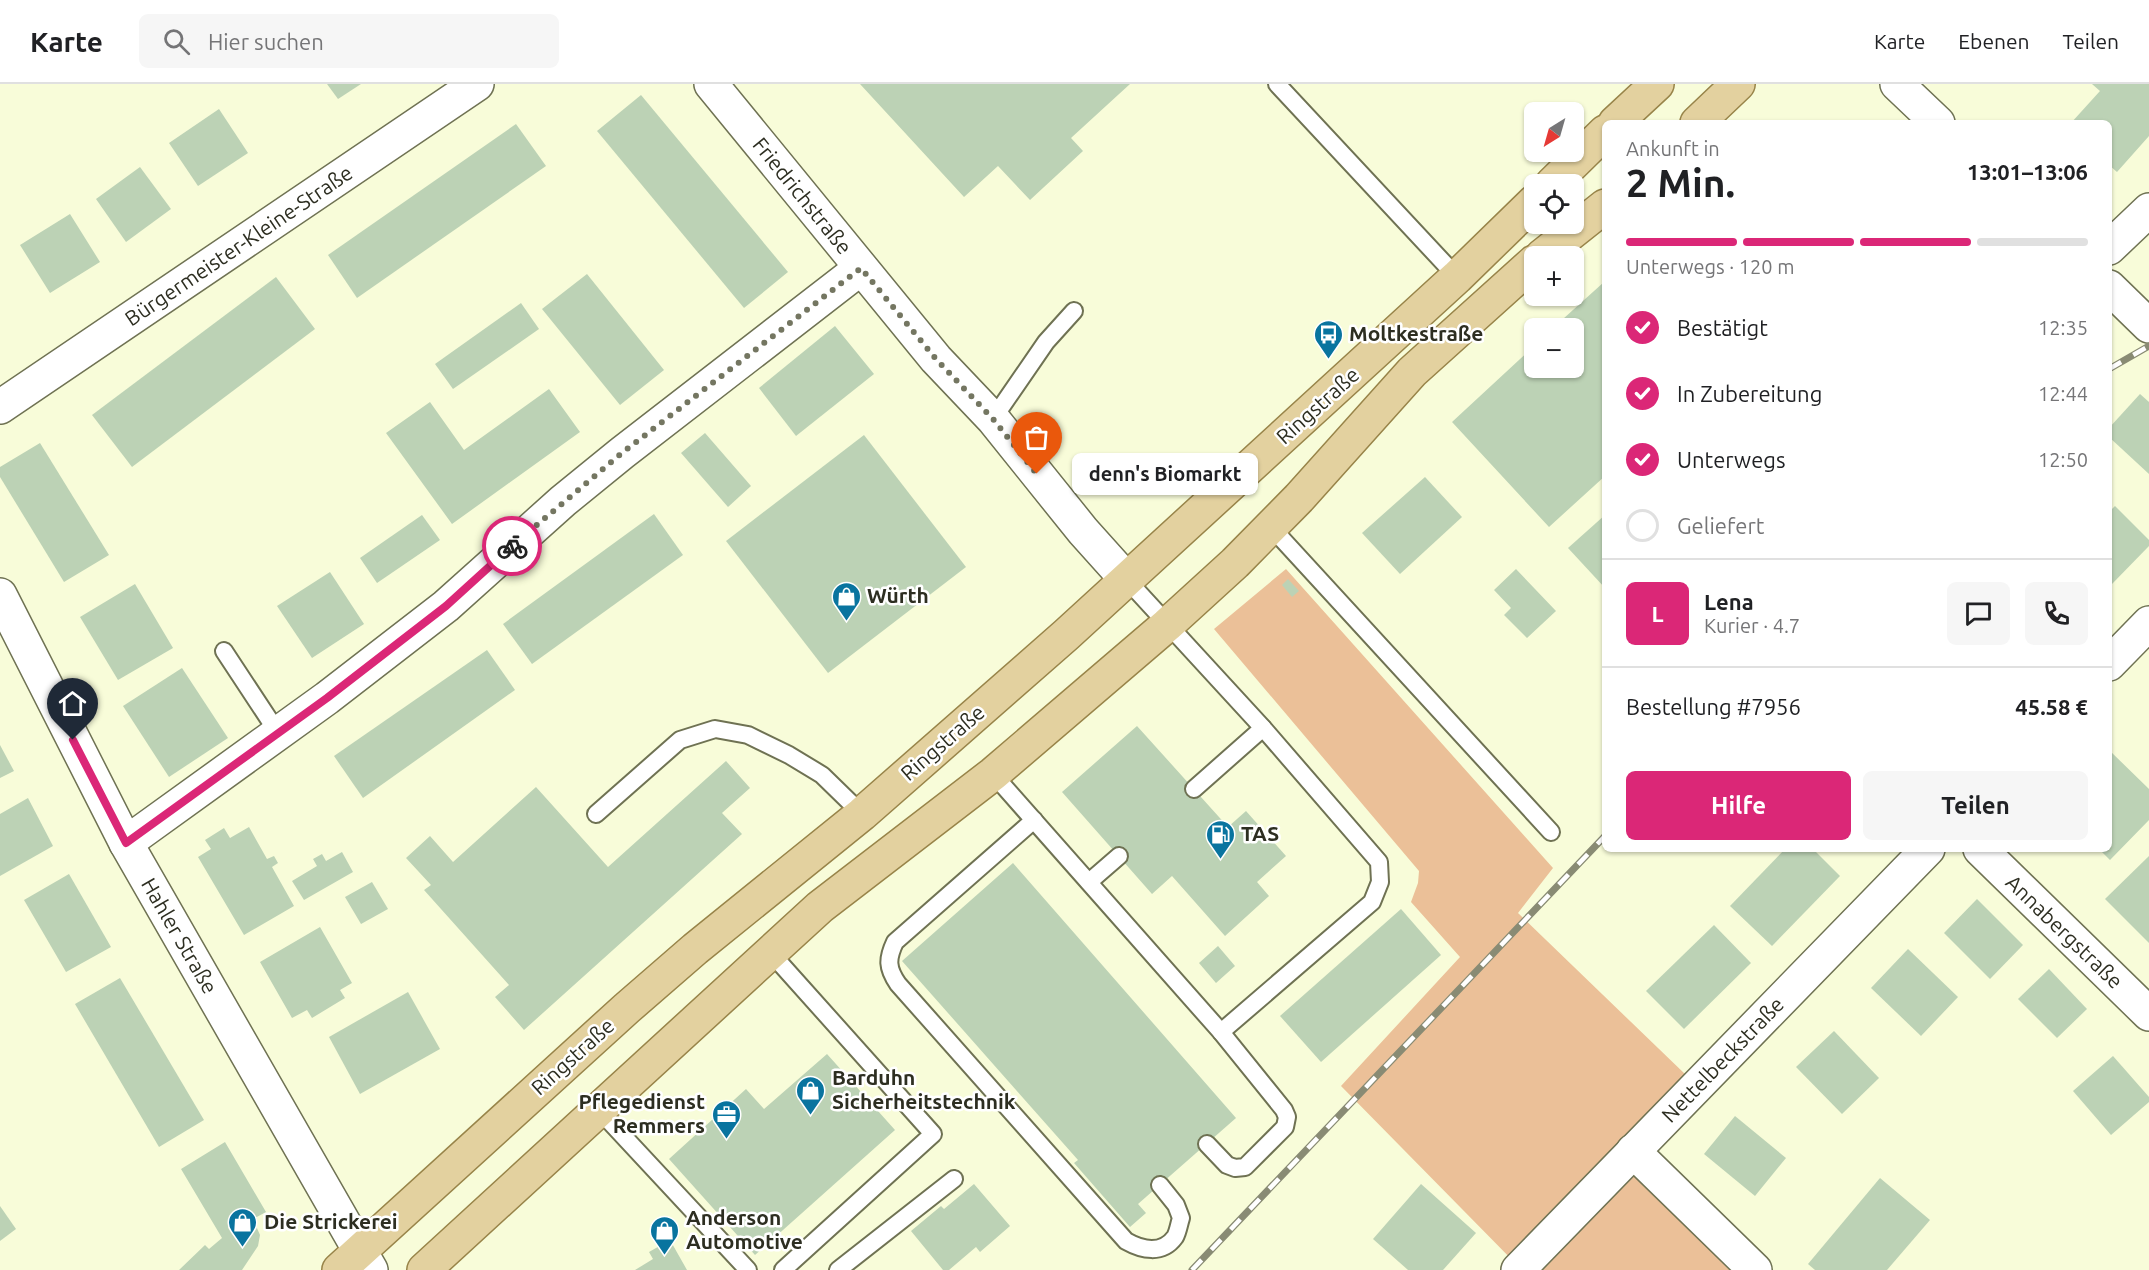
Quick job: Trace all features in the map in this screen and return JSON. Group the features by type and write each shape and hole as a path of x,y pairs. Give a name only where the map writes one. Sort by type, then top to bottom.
{"main road":[{"path":"1618,120 1657,84"},
{"path":"1699,120 1738,84"},
{"path":"1562,174 1602,135"},
{"path":"1555,246 1602,208"},
{"name":"Ringstraße","path":"357,1264 644,993 862,814 1127,580 1457,277 1524,212"},
{"name":"Ringstraße","path":"424,1270 820,907 993,774 1167,625 1271,527 1412,372 1524,271"}],"street":[{"name":"Bürgermeister-Kleine-Straße","path":"0,407 477,84"},
{"name":"Friedrichstraße","path":"711,84 936,359 993,419 1083,531 1127,580"},
{"path":"1897,84 1935,120"},
{"path":"2112,245 2149,210"},
{"path":"126,843 327,698 446,606 563,501 861,268"},
{"path":"2112,290 2149,326"},
{"name":"Hahler Straße","path":"0,595 126,843 357,1264"},
{"path":"2112,661 2149,623"},
{"name":"Nettelbeckstraße","path":"1518,1270 1925,852"},
{"name":"Annabergstraße","path":"1983,852 2149,1014"},
{"path":"1634,1151 1755,1270"}],"lane":[{"path":"1277,84 1457,277"},
{"path":"993,419 1046,342 1074,311"},
{"path":"1271,527 1551,832"},
{"path":"1127,580 1263,728 1379,862 1380,882 1372,902 1221,1032"},
{"path":"224,651 278,733"},
{"path":"1194,789 1263,728"},
{"path":"596,814 680,740 715,729 748,735 789,755 822,775 862,814"},
{"path":"993,774 1221,1032 1284,1110 1287,1117 1285,1127 1245,1167 1235,1168 1227,1165 1207,1144"},
{"path":"1034,820 895,942 888,956 889,971 898,984 1126,1241 1142,1250 1160,1249 1175,1237 1181,1218 1176,1205 1160,1185"},
{"path":"1089,882 1119,856"},
{"path":"771,953 933,1134 783,1270"},
{"path":"599,1110 748,1270"},
{"path":"838,1270 954,1179"}],"shaded area":[{"path":"1286,569 1553,868 1518,913 1686,1075 1617,1149 1742,1270 1522,1270 1341,1086 1460,957 1411,902 1418,883 1419,871 1214,629"}],"building":[{"path":"327,84 361,84 338,99"},
{"path":"860,84 1130,84 1071,138 1083,151 1030,200 998,166 964,197"},
{"path":"2092,84 2149,84 2149,136 2117,172 2112,168 2112,120 2074,120 2100,91"},
{"path":"641,95 788,272 744,308 597,131"},
{"path":"219,109 248,153 198,186 169,143"},
{"path":"516,124 546,166 357,298 328,255"},
{"path":"140,167 171,209 126,242 96,199"},
{"path":"70,214 100,262 50,293 20,245"},
{"path":"587,274 664,370 620,405 542,309"},
{"path":"276,277 315,329 132,467 92,415"},
{"path":"1602,284 1602,479 1549,527 1452,422 1524,355 1524,378 1584,378 1584,318 1564,318 1577,306 1584,306 1584,300"},
{"path":"521,303 539,329 453,389 435,364"},
{"path":"835,326 874,374 796,436 759,388"},
{"path":"549,389 580,432 452,524 386,433 430,402 464,450"},
{"path":"2140,394 2149,402 2149,474 2112,440 2112,425"},
{"path":"705,433 751,486 728,507 681,453"},
{"path":"864,435 966,567 828,673 726,541"},
{"path":"40,443 109,555 64,582 0,477 0,467"},
{"path":"1425,477 1462,517 1400,574 1362,533"},
{"path":"2115,506 2149,540 2149,546 2112,584 2112,509"},
{"path":"654,514 683,555 532,664 503,624"},
{"path":"422,515 440,540 377,583 360,558"},
{"path":"1602,518 1602,585 1568,548"},
{"path":"1516,569 1556,611 1527,638 1504,615 1511,608 1494,590"},
{"path":"330,572 364,624 312,658 277,606"},
{"path":"1288,579 1299,591 1292,597 1282,585"},
{"path":"135,584 173,648 118,680 80,617"},
{"path":"487,650 515,690 363,798 334,756"},
{"path":"182,668 228,738 169,777 123,706"},
{"path":"1137,726 1228,827 1246,811 1286,856 1257,882 1269,896 1225,936 1172,876 1152,894 1062,792"},
{"path":"0,745 14,771 0,778"},
{"path":"2112,753 2149,789 2149,820 2110,860 2102,852 2112,852"},
{"path":"726,761 750,788 722,813 742,834 524,1030 495,997 509,985 424,890 431,885 406,858 430,836 453,862 536,787 608,867"},
{"path":"28,798 53,846 0,876 0,814"},
{"path":"249,827 267,859 274,856 278,863 272,867 294,906 244,935 198,857 211,849 205,840 224,828 230,838"},
{"path":"342,852 353,872 304,900 292,881 317,866 313,859 322,854 326,861"},
{"path":"1782,852 1816,852 1840,876 1772,946 1730,906"},
{"path":"2149,856 2149,943 2105,899"},
{"path":"1013,863 1236,1118 1138,1204 1146,1213 1130,1227 1074,1163 1078,1160 902,961"},
{"path":"69,874 111,947 66,972 24,900"},
{"path":"372,882 388,909 361,924 345,897"},
{"path":"1977,899 2023,945 1990,979 1944,933"},
{"path":"1401,909 1441,955 1321,1062 1280,1016"},
{"path":"1714,925 1751,963 1684,1029 1646,991"},
{"path":"320,927 352,983 340,990 345,998 312,1018 307,1010 292,1018 260,962"},
{"path":"1218,946 1235,966 1216,983 1199,963"},
{"path":"1908,949 1958,997 1921,1036 1871,988"},
{"path":"2049,969 2087,1009 2057,1038 2018,999"},
{"path":"120,978 204,1120 159,1147 75,1004"},
{"path":"408,992 440,1049 360,1094 329,1037"},
{"path":"1834,1031 1879,1078 1842,1114 1796,1067"},
{"path":"827,1054 895,1130 755,1255 669,1159 746,1089 764,1109"},
{"path":"2113,1056 2149,1097 2149,1102 2111,1135 2073,1091"},
{"path":"1735,1116 1786,1158 1755,1196 1704,1154"},
{"path":"225,1142 266,1212 253,1219 260,1235 258,1246 242,1270 179,1270 205,1245 209,1249 222,1238 181,1169"},
{"path":"1880,1178 1930,1220 1887,1270 1815,1270 1808,1264"},
{"path":"974,1184 1010,1226 980,1252 976,1247 949,1270 943,1270 911,1231 941,1206 944,1209"},
{"path":"1421,1184 1476,1233 1443,1270 1408,1270 1373,1239"},
{"path":"0,1206 16,1229 0,1241"},
{"name":"Anderson Automotive","path":"670,1240 687,1270 635,1270 653,1259 649,1252"}],"railway":[{"path":"2112,367 2149,346"},
{"path":"1192,1270 1602,839"}],"way so far":[{"path":"512,546 622,453 861,268 936,359 993,419 1037,474"}],"place":[{"name":"Moltkestraße","path":"1328,360"},
{"name":"denn's Biomarkt","path":"1037,474"},
{"name":"Würth","path":"846,622"},
{"name":"TAS","path":"1220,860"},
{"name":"Barduhn Sicherheitstechnik","path":"811,1116"},
{"name":"Pflegedienst Remmers","path":"726,1140"},
{"name":"Die Strickerei","path":"243,1248"},
{"name":"Anderson Automotive","path":"665,1256"}],"route":[{"path":"73,740 126,843 327,698 446,606 512,546"}]}
